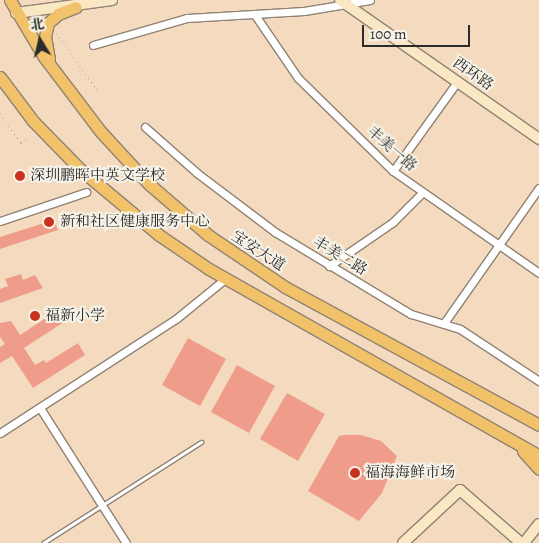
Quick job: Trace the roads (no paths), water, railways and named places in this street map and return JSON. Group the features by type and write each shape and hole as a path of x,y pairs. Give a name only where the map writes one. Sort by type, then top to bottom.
{"main road":[{"name":"宝安大道","path":"10,0 16,13 50,65 130,165 176,209 246,264 402,352 539,424"},
{"path":"50,65 45,37 48,23 58,14 76,7"},
{"path":"0,77 33,121 116,201 159,235 226,278 539,456"},
{"path":"517,444 539,469"}],"street":[{"path":"16,13 76,7 112,0"},
{"path":"92,45 187,18 304,11 342,1 370,0"},
{"name":"西环路","path":"342,1 539,138"},
{"name":"丰美一路","path":"255,15 298,78 392,171 539,273"},
{"path":"392,171 457,82"},
{"name":"丰美二路","path":"145,127 204,179 275,232 412,314 444,323 493,348 539,381"},
{"path":"444,323 539,188"},
{"path":"0,221 86,192"},
{"path":"329,266 393,222 423,192"},
{"path":"0,433 177,318 226,278"},
{"path":"40,408 126,543"},
{"path":"403,543 460,490 524,543"},
{"path":"524,543 539,524"},
{"path":"524,543 539,537"}],"lane":[{"path":"43,543 201,442"}],"place":[{"name":"深圳鹏晖中英文学校","path":"20,176"},
{"name":"新和社区健康服务中心","path":"49,222"},
{"name":"福新小学","path":"35,316"},
{"name":"福海海鲜市场","path":"355,473"}]}
